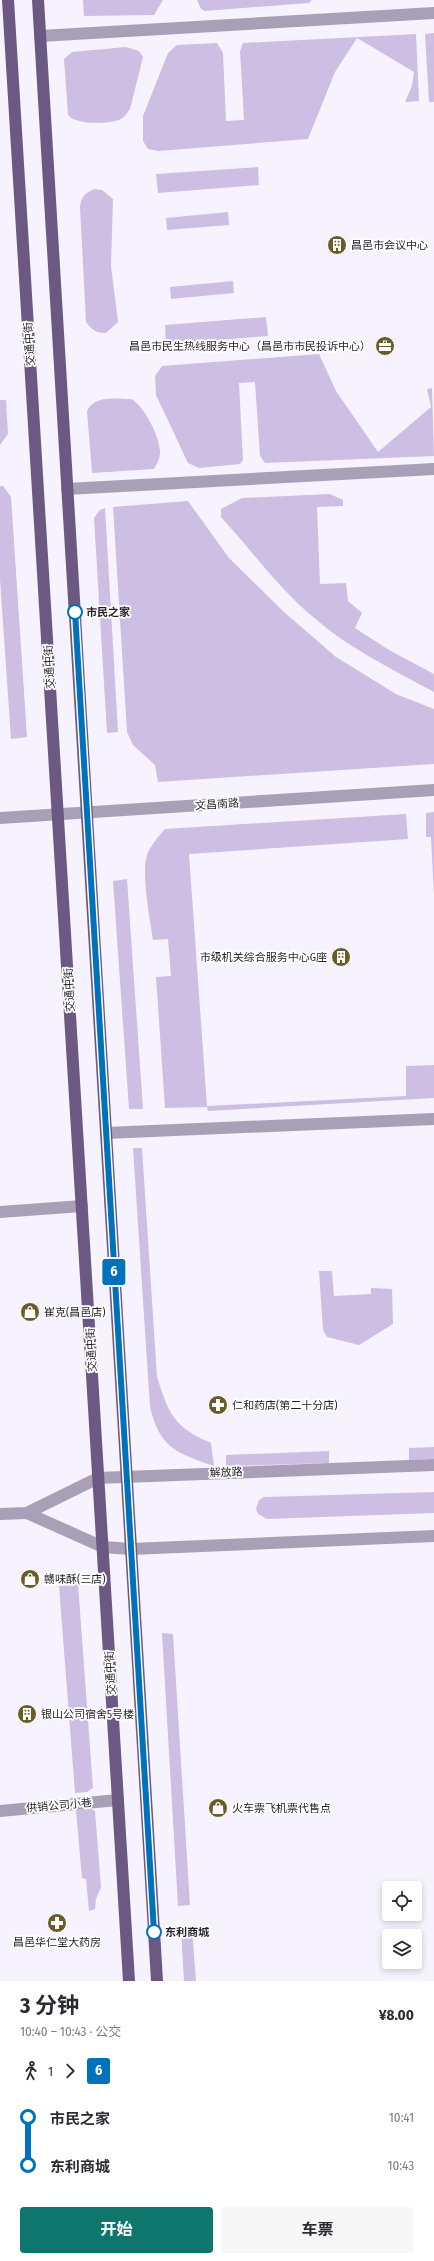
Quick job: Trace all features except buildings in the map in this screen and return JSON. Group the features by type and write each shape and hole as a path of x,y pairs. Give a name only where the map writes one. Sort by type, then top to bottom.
{"main road":[{"name":"交通中街","path":"8,0 129,1981"},
{"path":"38,0 157,1981"}],"street":[{"path":"40,36 434,14"},
{"path":"67,489 434,469"},
{"name":"文昌南路","path":"0,818 434,790"},
{"path":"106,1133 434,1119"},
{"path":"0,1212 82,1206"},
{"name":"解放路","path":"0,1514 26,1513 98,1478 434,1465"},
{"name":"解放路","path":"26,1513 103,1547 131,1549 434,1536"},
{"name":"供销公司小巷","path":"0,1811 118,1800"}],"shaded area":[{"path":"83,0 163,0 154,15 84,16"},
{"path":"197,0 312,0 309,3 205,11 201,9"},
{"path":"434,33 434,102 429,102 425,34"},
{"path":"416,34 419,101 405,102 412,86 414,72 357,38 335,72 308,139 158,151 148,149 143,141 143,116 168,53 177,45 217,43 223,53 226,121 244,120 240,51 243,43"},
{"path":"126,47 139,51 143,57 130,109 127,114 119,120 92,123 78,121 68,115 64,59 72,52"},
{"path":"258,167 259,185 158,193 156,174"},
{"path":"94,189 102,190 113,199 111,266 118,322 106,333 94,330 86,322 80,207 84,196"},
{"path":"228,212 229,225 167,230 166,218"},
{"path":"233,281 234,293 171,299 170,287"},
{"path":"266,317 268,336 166,344 165,325"},
{"path":"319,354 336,391 378,452 431,407 427,389 432,388 434,456 265,463 260,456 255,382 239,383 243,460 240,464 199,468 188,463 156,395 155,376 162,366"},
{"path":"131,399 136,402 146,414 157,438 160,452 159,459 154,469 92,473 87,411 95,402 100,400"},
{"path":"0,400 6,400 8,434 0,445"},
{"path":"0,486 3,486 11,497 27,737 11,739 0,579"},
{"path":"330,494 343,500 343,506 317,507 320,584 346,583 348,601 362,613 355,628 389,650 434,674 434,692 355,648 326,628 288,593 221,517 221,509 242,498"},
{"path":"188,501 229,558 284,612 336,657 396,694 434,709 434,764 158,782 155,765 133,745 127,732 113,507"},
{"path":"105,508 118,732 107,733 94,518 100,510"},
{"path":"434,812 434,896 431,837 426,837 426,813"},
{"path":"406,814 408,839 189,854 207,1106 406,1096 406,1066 434,1065 434,1098 208,1111 207,1107 165,1108 156,977 171,976 168,939 153,940 145,884 145,863 147,855 160,835 165,829"},
{"path":"127,879 143,1109 129,1109 113,881"},
{"path":"133,1148 142,1148 157,1377 165,1401 175,1418 189,1431 211,1443 214,1466 189,1457 172,1447 159,1432 150,1407"},
{"path":"319,1271 332,1271 334,1296 371,1294 371,1288 392,1289 393,1324 359,1345 327,1337 323,1330"},
{"path":"434,1447 434,1459 409,1460 409,1448"},
{"path":"329,1451 329,1463 226,1466 226,1455"},
{"path":"434,1492 434,1513 267,1519 258,1514 256,1509 259,1500 264,1497"},
{"path":"78,1584 93,1788 87,1792 75,1793 59,1586"},
{"path":"162,1633 173,1634 190,1905 178,1906"},
{"path":"91,1809 95,1811 101,1887 96,1899 95,1909 89,1911 86,1879 82,1878 76,1810"},
{"path":"192,1928 196,1981 184,1981 181,1929"}],"bus line":[{"name":"6","path":"75,612 154,1932"}],"place":[{"name":"昌邑市会议中心","path":"337,245"},
{"name":"昌邑市民生热线服务中心（昌邑市市民投诉中心）","path":"385,346"},
{"name":"市民之家","path":"75,612"},
{"name":"市级机关综合服务中心G座","path":"341,957"},
{"name":"崔克(昌邑店)","path":"30,1312"},
{"name":"仁和药店(第二十分店)","path":"218,1405"},
{"name":"赣味酥(三店)","path":"30,1579"},
{"name":"银山公司宿舍5号楼","path":"27,1714"},
{"name":"火车票飞机票代售点","path":"218,1808"},
{"name":"昌邑华仁堂大药房","path":"57,1923"},
{"name":"东利商城","path":"154,1932"}]}
